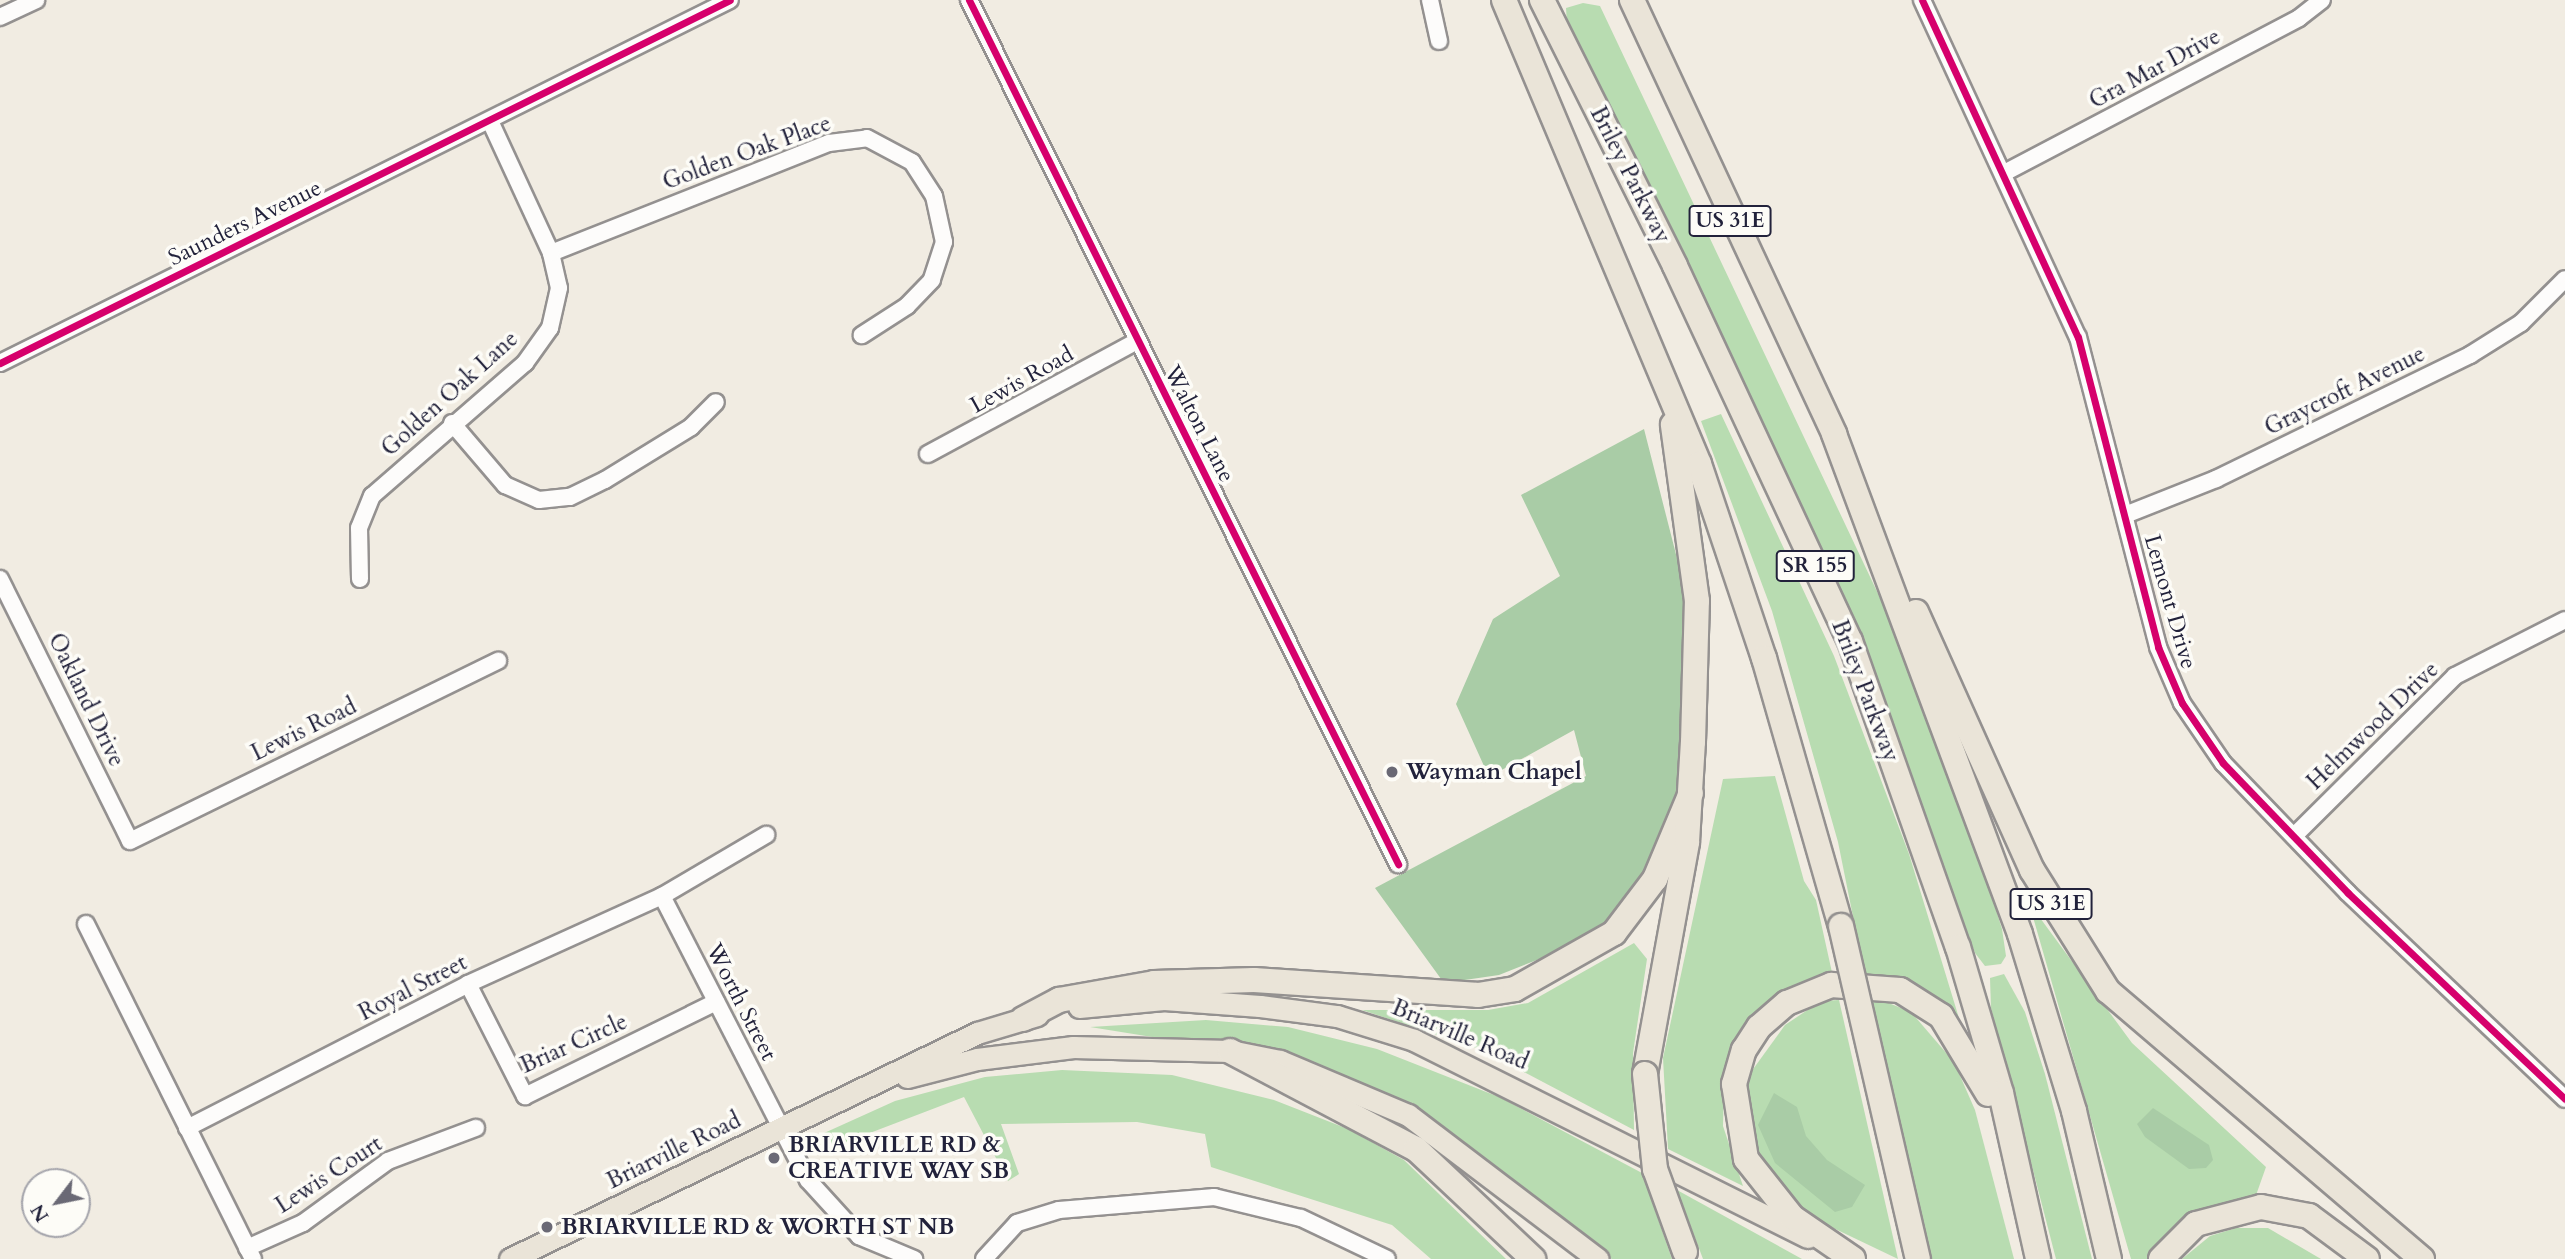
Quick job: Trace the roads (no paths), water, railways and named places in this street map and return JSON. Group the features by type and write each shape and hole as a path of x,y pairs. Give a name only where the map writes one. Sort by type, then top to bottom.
{"highway":[{"path":"1504,0 1734,564 1841,926 1918,1259"},
{"name":"Briley Parkway","path":"1542,0 1675,266 1850,641 1958,947 2038,1259"},
{"name":"US 31E","path":"1632,0 1834,434 2032,870 2108,991 2422,1259"},
{"path":"1669,400 1698,601 1691,793 1645,1074 1655,1169 1687,1256"},
{"name":"SR 155","path":"1834,434 2020,934 2074,1111 2109,1259"},
{"path":"1023,1019 1059,1000 1154,983 1254,981 1478,995 1515,989 1614,933 1655,879 1691,793"},
{"path":"1851,1259 1776,1201 1739,1140 1734,1084 1744,1050 1787,1003 1852,982 1900,990 1927,1004 1976,1068 2014,1161"},
{"path":"1230,1051 1416,1149 1533,1259"},
{"path":"2161,1259 2196,1224 2261,1207 2309,1216 2367,1259"}],"main road":[{"name":"Briarville Road","path":"510,1259 977,1033 1023,1019 1164,999 1337,1016 1414,1040 1491,1073 1851,1259"},
{"name":"Briarville Road","path":"861,1089 976,1059 1073,1047 1230,1051 1327,1076 1408,1115 1598,1259"}],"street":[{"path":"0,17 36,0"},
{"name":"Saunders Avenue","path":"0,363 491,123 730,0"},
{"name":"Walton Lane","path":"969,0 1135,342 1398,864"},
{"path":"1430,0 1439,41"},
{"name":"Lemont Drive","path":"1922,0 2006,172 2078,337 2158,647 2182,703 2223,763 2294,836 2565,1099"},
{"name":"Gra Mar Drive","path":"2006,172 2299,18 2322,0"},
{"name":"Golden Oak Lane","path":"360,579 359,528 372,496 452,423 524,363 550,328 559,289 551,253 491,123"},
{"name":"Golden Oak Place","path":"551,253 829,143 867,138 912,162 934,195 944,242 932,280 907,306 862,335"},
{"name":"Graycroft Avenue","path":"2125,515 2216,479 2470,355 2521,323 2564,282"},
{"name":"Lewis Road","path":"928,454 1135,342"},
{"path":"452,423 505,485 539,500 570,497 606,480 691,427 716,402"},
{"name":"Oakland Drive","path":"0,579 130,841"},
{"name":"Helmwood Drive","path":"2294,836 2455,676 2565,620"},
{"name":"Lewis Road","path":"130,841 498,662"},
{"name":"Royal Street","path":"187,1128 468,984 662,896 766,835"},
{"name":"Worth Street","path":"662,896 780,1129 830,1210 859,1236 914,1259"},
{"path":"86,925 250,1253"},
{"name":"Briar Circle","path":"468,984 525,1096 716,1002"},
{"name":"Lewis Court","path":"250,1253 303,1223 388,1161 476,1128"},
{"path":"984,1259 1017,1223 1059,1209 1214,1197 1301,1218 1387,1259"}],"place":[{"name":"Wayman Chapel","path":"1392,772"},
{"name":"BRIARVILLE RD & CREATIVE WAY SB","path":"774,1158"},
{"name":"BRIARVILLE RD & WORTH ST NB","path":"547,1227"}]}
